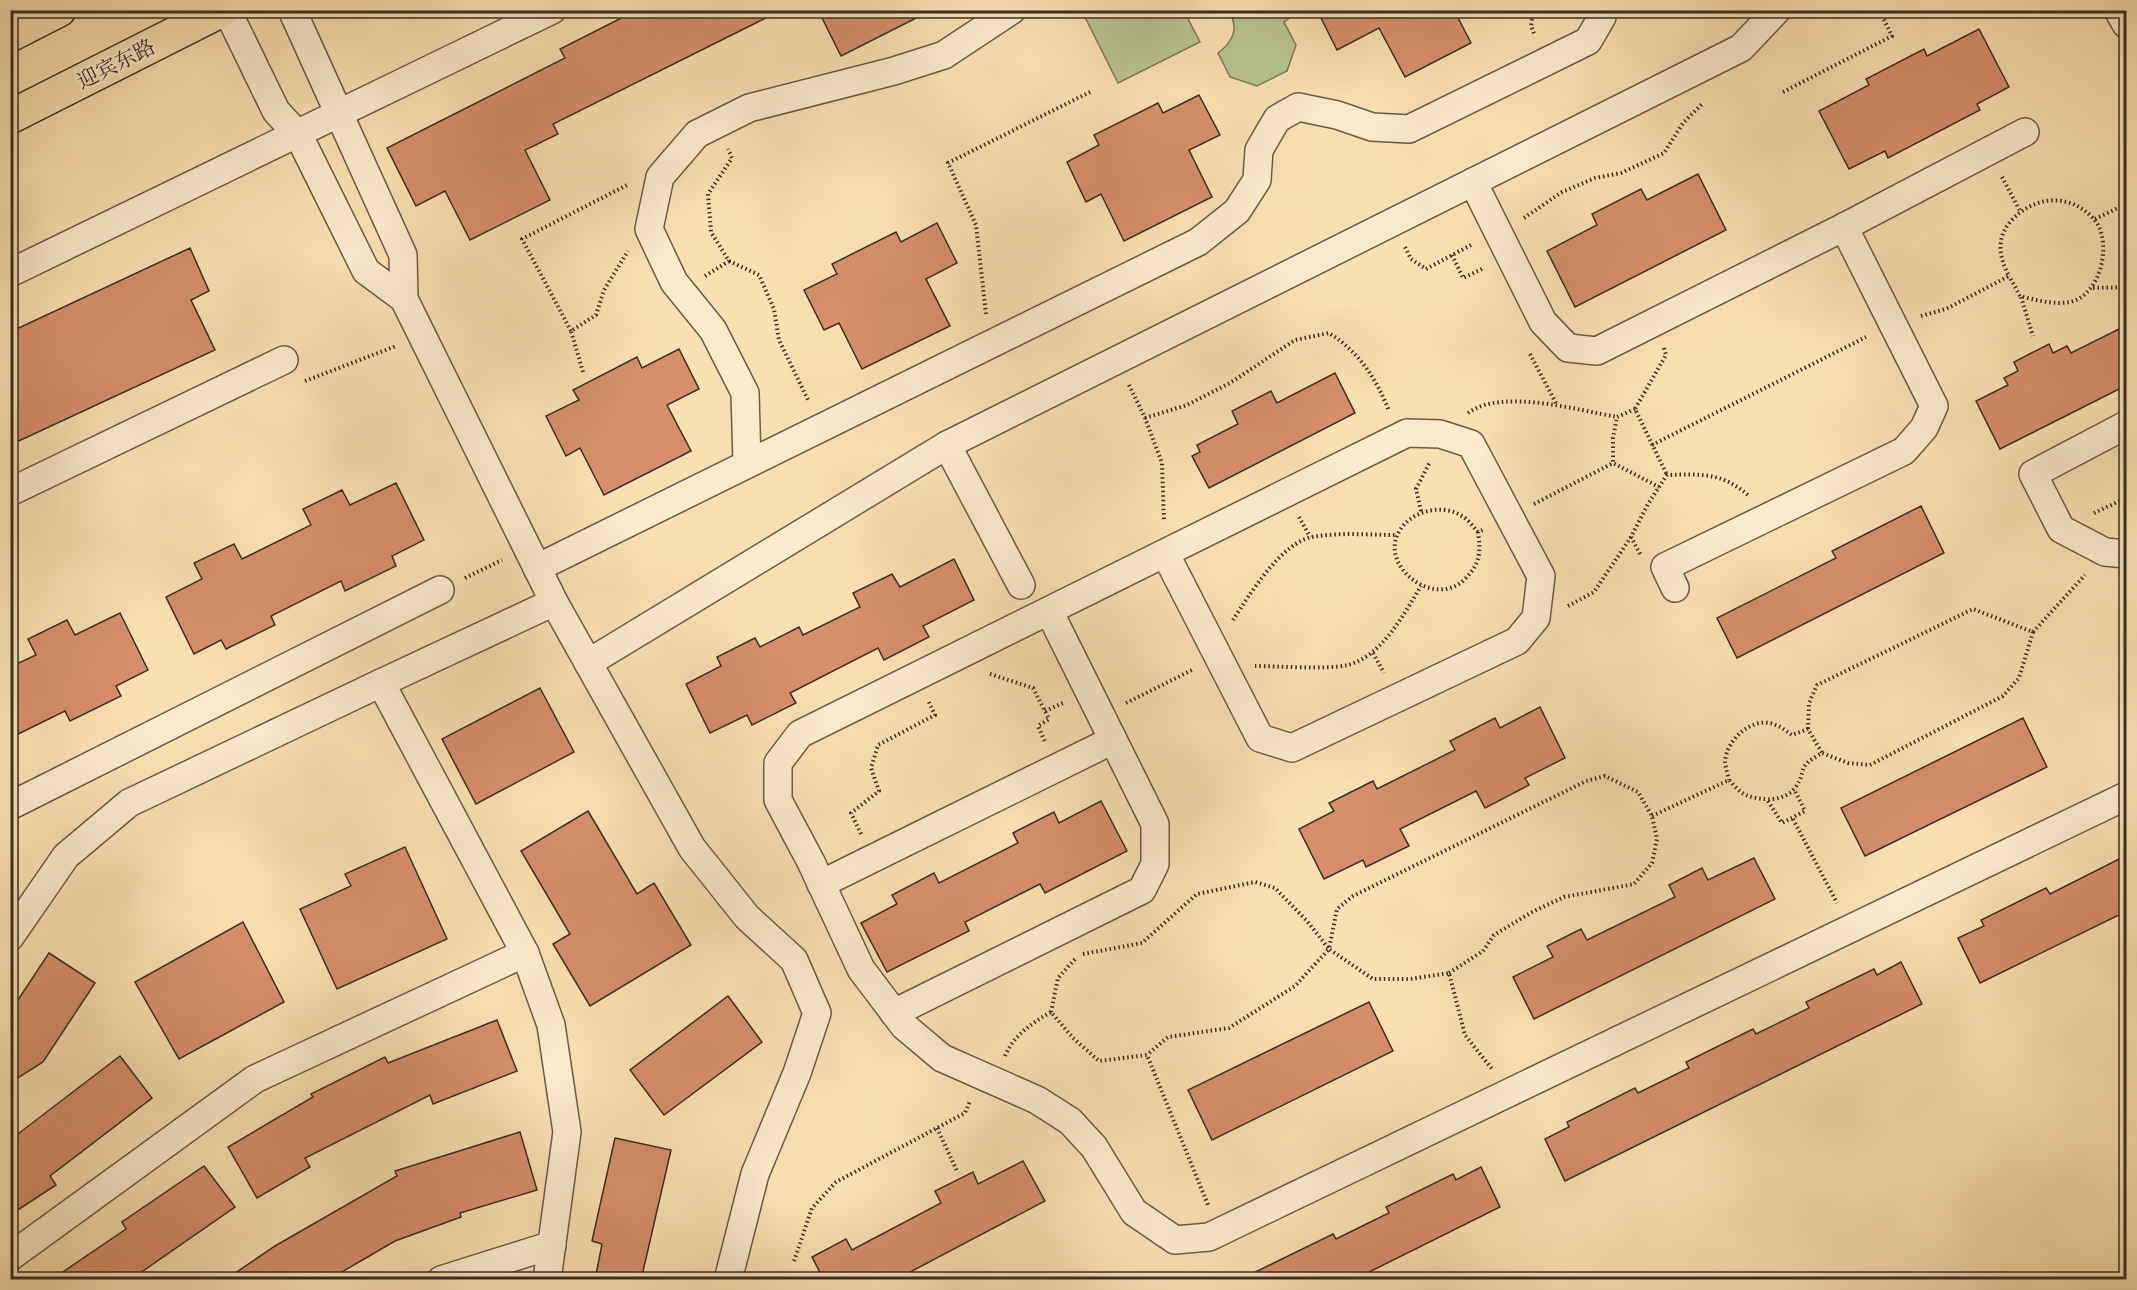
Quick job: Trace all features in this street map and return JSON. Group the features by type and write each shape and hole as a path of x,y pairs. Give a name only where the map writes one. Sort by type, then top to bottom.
{"highway":[{"path":"10,35 59,10"},
{"name":"迎宾东路","path":"10,117 224,10"}],"street":[{"path":"224,10 276,111 299,136 366,270 404,299"},
{"path":"292,10 403,255 404,299 554,602 692,848 747,917 794,960 817,1013 797,1073 755,1174 728,1280"},
{"path":"10,273 299,136 552,10"},
{"path":"747,463 745,393 712,330 674,282 649,229 660,177 697,134 749,108 894,71 944,55 1012,10"},
{"path":"532,558 747,463 1198,242 1238,211 1257,180 1259,150 1277,119 1298,107 1337,115 1372,127 1409,129 1588,41 1602,17 1602,10"},
{"path":"588,663 947,445 1741,48 1777,10"},
{"path":"2118,10 2127,24"},
{"path":"1473,182 1543,322 1568,348 1597,351 1844,227 2025,132"},
{"path":"1676,588 1665,567 1904,451 1924,428 1934,406 1844,227"},
{"path":"10,492 284,360"},
{"path":"2116,553 2061,529 2033,474 2127,425"},
{"path":"1165,553 1260,738 1292,748 1517,641 1536,618 1541,576 1471,444 1440,434 1407,433 1165,553 916,677 800,734 778,764 778,800 861,969 904,1026 942,1058 1037,1100 1070,1121 1094,1147 1134,1212 1175,1240 1209,1237 2127,796"},
{"path":"947,445 1021,585"},
{"path":"10,806 440,590"},
{"path":"10,937 66,856 129,803 554,602"},
{"path":"894,1013 1142,890 1155,864 1155,824 1049,611"},
{"path":"381,683 525,953 551,1025 567,1132 548,1280"},
{"path":"821,884 1113,740"},
{"path":"10,1257 255,1079 525,953"},
{"path":"441,1280 552,1245"}],"path":[{"path":"1783,92 1892,36 1879,10"},
{"path":"989,345 976,225 948,163 1092,91"},
{"path":"1392,222 1411,259 1426,269 1536,212 1562,192 1595,178 1621,173 1664,153 1683,123 1702,104"},
{"path":"717,124 732,158 708,194 711,232 729,261 759,275 774,309 779,340 822,427"},
{"path":"1989,151 2020,211"},
{"path":"583,372 571,331 522,239 646,176 660,177"},
{"path":"2033,336 2020,296 2000,259 2002,232 2020,211 2043,200 2068,200 2095,219 2103,244 2101,268 2092,288"},
{"path":"2095,219 2127,204"},
{"path":"571,331 596,315 604,290 616,270 634,241 649,229"},
{"path":"682,292 729,261"},
{"path":"1653,445 1893,324 1946,309 2009,276"},
{"path":"2020,296 2040,302 2071,302 2092,288 2127,287"},
{"path":"1613,463 1613,438 1617,417 1635,409 1666,355 1656,321"},
{"path":"1145,418 1187,405 1230,383 1295,340 1329,333 1350,346 1375,380 1389,410 1393,440"},
{"path":"284,360 303,381 422,336"},
{"path":"1116,361 1145,418 1162,463 1165,553"},
{"path":"1635,409 1667,476"},
{"path":"1613,463 1659,487"},
{"path":"1478,532 1613,463"},
{"path":"1667,476 1701,474 1728,479 1748,495 1764,519"},
{"path":"1538,602 1566,607 1594,592 1631,537 1667,476"},
{"path":"1439,510 1461,515 1478,532 1481,554 1470,573 1456,588 1436,590 1421,586 1403,572 1396,555 1396,536 1404,523 1420,511 1439,510"},
{"path":"1218,656 1262,580 1286,550 1310,537 1353,534 1396,536"},
{"path":"1631,537 1661,591 1676,588"},
{"path":"2033,632 1973,609 1817,686 1809,703 1808,729 1822,753 1848,763 1870,765 2003,696 2019,678 2033,632 2116,553"},
{"path":"440,590 532,558"},
{"path":"1101,716 1218,656 1347,665 1373,652 1405,614 1421,586"},
{"path":"982,678 992,673 1033,688 1049,719 1038,726 1058,768"},
{"path":"874,858 851,813 879,791 871,768 879,745 935,715 916,677"},
{"path":"930,705 941,700"},
{"path":"1808,729 1792,735 1775,724 1760,723 1743,730 1731,743 1725,761 1729,780 1745,795 1768,801 1782,797 1794,789 1804,764 1822,753"},
{"path":"1051,1012 1058,978 1078,955 1142,943 1197,894 1255,882 1275,888 1307,921 1329,949 1373,979 1410,979 1449,973 1483,951 1494,935 1540,908 1564,897 1634,884 1652,864 1657,839 1652,816 1638,792 1605,776 1586,781 1353,896 1337,909 1329,949 1295,986 1229,1028 1168,1037 1146,1055 1100,1061 1073,1038 1051,1012"},
{"path":"1652,816 1729,780"},
{"path":"1768,801 1782,823 1793,819 1806,811 1794,789"},
{"path":"1793,819 1851,928"},
{"path":"1449,973 1465,1035 1511,1092"},
{"path":"794,1261 812,1208 836,1182 965,1113 1011,1042 1034,1021 1051,1012"},
{"path":"1146,1055 1219,1232"},
{"path":"937,1128 958,1173"}],"green space":[{"path":"1082,11 1184,11 1200,42 1118,83"},
{"path":"1228,11 1300,11 1284,22 1296,45 1287,71 1257,86 1230,77 1218,53 1228,44 1233,34 1234,23"}],"building":[{"path":"637,10 782,10 553,124 558,134 525,150 550,200 470,240 445,191 416,206 387,148 565,58 560,49"},
{"path":"818,10 932,10 841,56"},
{"path":"1335,10 1454,10 1471,43 1405,77 1379,28 1337,50 1321,18"},
{"path":"1979,29 2009,87 1977,104 1980,110 1888,158 1885,151 1849,169 1819,111 1869,85 1866,79 1924,49 1927,56"},
{"path":"1199,95 1220,135 1189,150 1212,197 1124,241 1101,194 1086,202 1067,162 1099,145 1094,135 1158,103 1163,113"},
{"path":"1698,174 1726,230 1575,307 1547,251 1597,225 1592,214 1641,189 1647,200"},
{"path":"937,223 957,263 926,279 950,326 862,369 839,323 824,330 804,290 837,274 832,264 896,232 901,242"},
{"path":"190,248 209,291 191,300 215,350 10,445 10,332"},
{"path":"2127,325 2127,385 2000,449 1976,401 2008,385 2004,378 2018,371 2014,362 2049,344 2053,353 2067,346 2071,353"},
{"path":"679,349 699,389 667,405 691,451 604,495 580,448 566,456 546,416 579,400 573,390 637,357 642,368"},
{"path":"1335,373 1355,413 1209,488 1192,456 1200,452 1197,445 1238,424 1232,411 1271,391 1277,403"},
{"path":"396,483 424,540 392,556 396,566 345,591 341,581 271,616 275,625 226,649 221,640 194,654 166,597 202,579 194,563 234,544 242,559 311,525 303,509 342,490 350,505"},
{"path":"1921,506 1944,553 1737,658 1717,618 1836,558 1832,551"},
{"path":"954,559 974,600 923,626 929,637 884,660 878,648 790,693 796,703 752,725 747,715 710,733 686,684 721,666 717,657 755,638 760,647 799,627 803,635 860,607 853,593 892,574 900,587"},
{"path":"120,613 148,670 116,686 121,696 70,721 65,711 10,738 10,667 36,655 28,639 67,620 75,635"},
{"path":"540,688 574,752 476,804 442,739"},
{"path":"1540,707 1565,758 1525,778 1529,785 1485,808 1476,791 1400,829 1409,846 1366,867 1363,860 1324,879 1299,829 1334,811 1329,803 1373,781 1377,789 1455,750 1450,741 1495,718 1500,728"},
{"path":"2023,718 2047,767 1865,856 1841,808"},
{"path":"1101,801 1127,851 1045,893 1040,884 965,922 969,931 887,972 861,923 897,904 892,895 934,873 939,883 1018,843 1013,833 1054,812 1059,823"},
{"path":"588,811 637,894 654,883 691,945 590,1006 553,944 570,934 521,851"},
{"path":"405,847 447,939 337,989 300,909 351,886 345,874"},
{"path":"2127,855 2127,911 1980,983 1958,938 1984,926 1981,920 2046,888 2050,894"},
{"path":"1754,858 1775,899 1534,1019 1513,977 1553,957 1547,946 1581,929 1587,940 1675,897 1669,885 1702,868 1708,880"},
{"path":"243,922 284,1002 179,1059 135,982"},
{"path":"49,953 95,983 43,1062 10,1083 10,1012"},
{"path":"1901,962 1922,1004 1565,1181 1545,1139 1569,1127 1567,1122 1635,1088 1638,1093 1689,1068 1686,1062 1753,1029 1756,1034 1809,1008 1806,1002 1874,969 1877,975"},
{"path":"728,996 762,1042 664,1115 630,1070"},
{"path":"1369,1002 1393,1051 1212,1140 1188,1090"},
{"path":"497,1020 517,1071 433,1104 430,1095 305,1158 310,1167 257,1198 228,1147 313,1097 311,1094 385,1057 388,1063"},
{"path":"120,1056 152,1098 50,1176 56,1185 10,1215 10,1140"},
{"path":"520,1132 537,1190 460,1213 461,1217 395,1241 328,1280 225,1280 275,1246 397,1176 395,1171"},
{"path":"615,1138 671,1150 641,1280 595,1280 602,1244 592,1241"},
{"path":"1023,1161 1045,1201 895,1280 824,1280 812,1257 846,1239 852,1250 941,1203 935,1191 973,1172 978,1184"},
{"path":"204,1166 235,1207 130,1280 51,1280 126,1229 122,1222"},
{"path":"1481,1167 1500,1207 1353,1280 1239,1280 1333,1234 1336,1239 1389,1213 1386,1207 1453,1174 1456,1180"}]}
